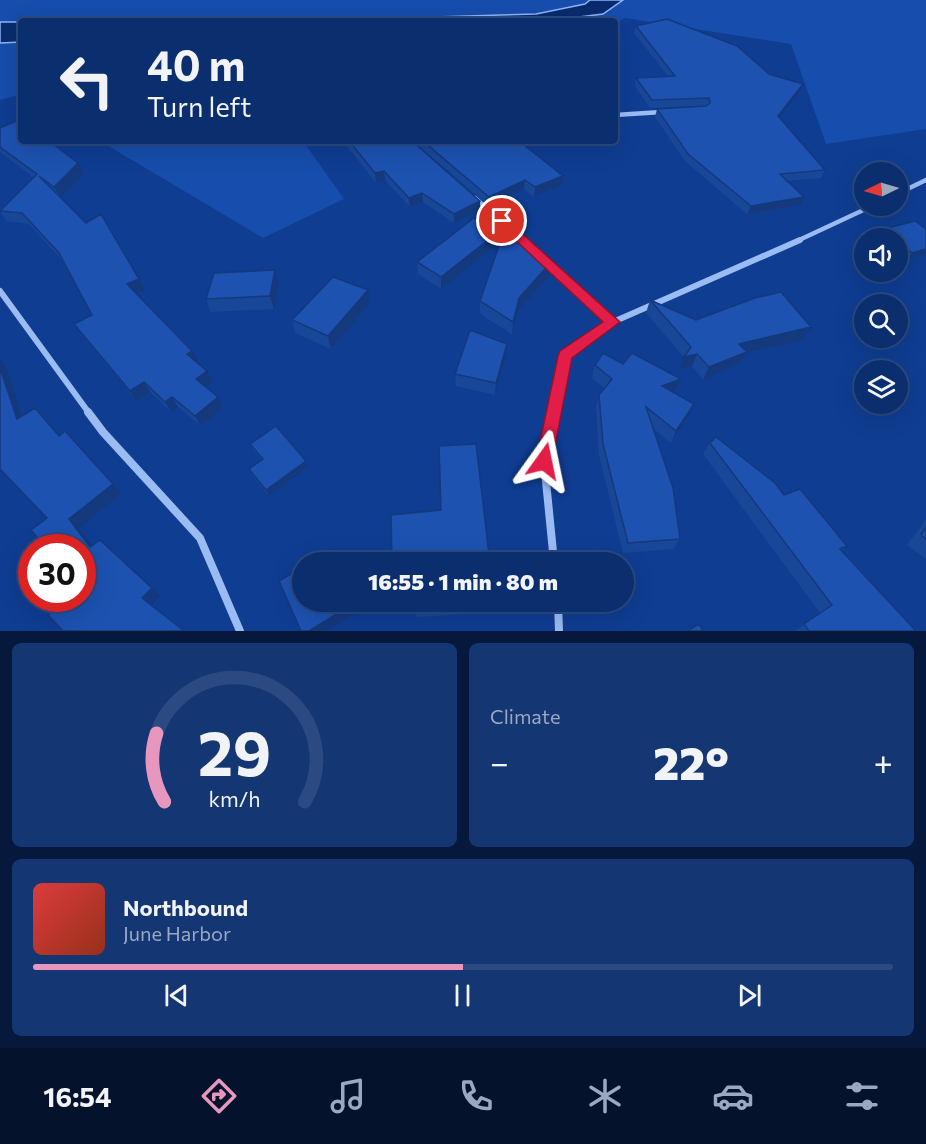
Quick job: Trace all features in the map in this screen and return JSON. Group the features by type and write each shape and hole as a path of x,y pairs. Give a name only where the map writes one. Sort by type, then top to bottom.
{"street":[{"path":"618,115 670,111"},
{"path":"908,189 926,180"},
{"path":"469,192 528,245"},
{"path":"553,552 544,461 565,356 613,322 747,265 854,214"},
{"path":"545,261 613,322"},
{"path":"0,291 103,432 200,538 240,631"},
{"path":"558,612 559,631"}],"shaded area":[{"path":"0,0 590,0 585,4 536,14 401,18 18,18 18,22 0,22"},
{"path":"590,0 623,0 603,14 571,18 401,18 536,14 585,4"},
{"path":"623,0 926,0 926,129 826,144 791,44 625,18 618,22 618,18 571,18 603,14"},
{"path":"0,22 18,22 18,42 0,43"},
{"path":"18,42 18,95 0,100 0,43"},
{"path":"105,144 305,144 344,199 263,238"}],"building":[{"path":"667,19 737,46 769,74 803,84 778,116 825,170 780,174 804,197 751,206 688,154 657,109 706,106 710,103 709,98 652,100 636,78 675,76 636,26"},
{"path":"18,120 18,144 53,144 78,163 54,187 39,176 86,223 101,214 139,279 127,284 192,351 187,354 207,371 196,379 218,397 195,416 172,397 165,402 144,382 130,391 74,324 92,315 59,253 22,213 0,211 37,174 0,147 0,128"},
{"path":"351,144 415,144 480,201 454,214 422,193 409,198 384,171 375,173"},
{"path":"427,144 523,144 563,176 535,187 525,180 489,197"},
{"path":"474,218 501,230 441,277 417,262"},
{"path":"915,221 926,229 926,249 912,253 908,250 908,228 888,228"},
{"path":"504,231 533,244 552,261 519,298 513,322 480,301"},
{"path":"275,270 270,296 206,299 214,273"},
{"path":"333,277 368,290 328,336 292,320"},
{"path":"781,292 811,327 739,344 747,352 709,367 697,354 684,357 691,347 650,300 696,320 755,298"},
{"path":"470,330 507,344 496,383 455,374"},
{"path":"603,353 623,364 632,353 681,379 662,386 694,404 676,431 646,407 673,488 680,539 628,543 603,444 599,395 612,379 595,365"},
{"path":"0,368 17,419 35,408 59,436 65,431 113,484 69,519 80,534 34,534 31,530 47,518 0,469"},
{"path":"276,426 306,461 266,490 249,469 263,459 250,444"},
{"path":"716,437 775,483 784,495 800,489 847,546 840,549 916,631 809,631 804,624 832,605 710,443"},
{"path":"476,444 489,552 392,552 391,515 441,510 439,446"},
{"path":"926,527 926,539 921,535"},
{"path":"100,540 152,588 142,598 183,631 63,631 48,615 51,612 96,612 96,543"},
{"path":"292,573 292,611 279,581"},
{"path":"293,612 340,612 309,631 301,631"},
{"path":"699,624 703,631 687,631"}],"route":[{"path":"502,221 613,322 565,356 544,461"}]}
